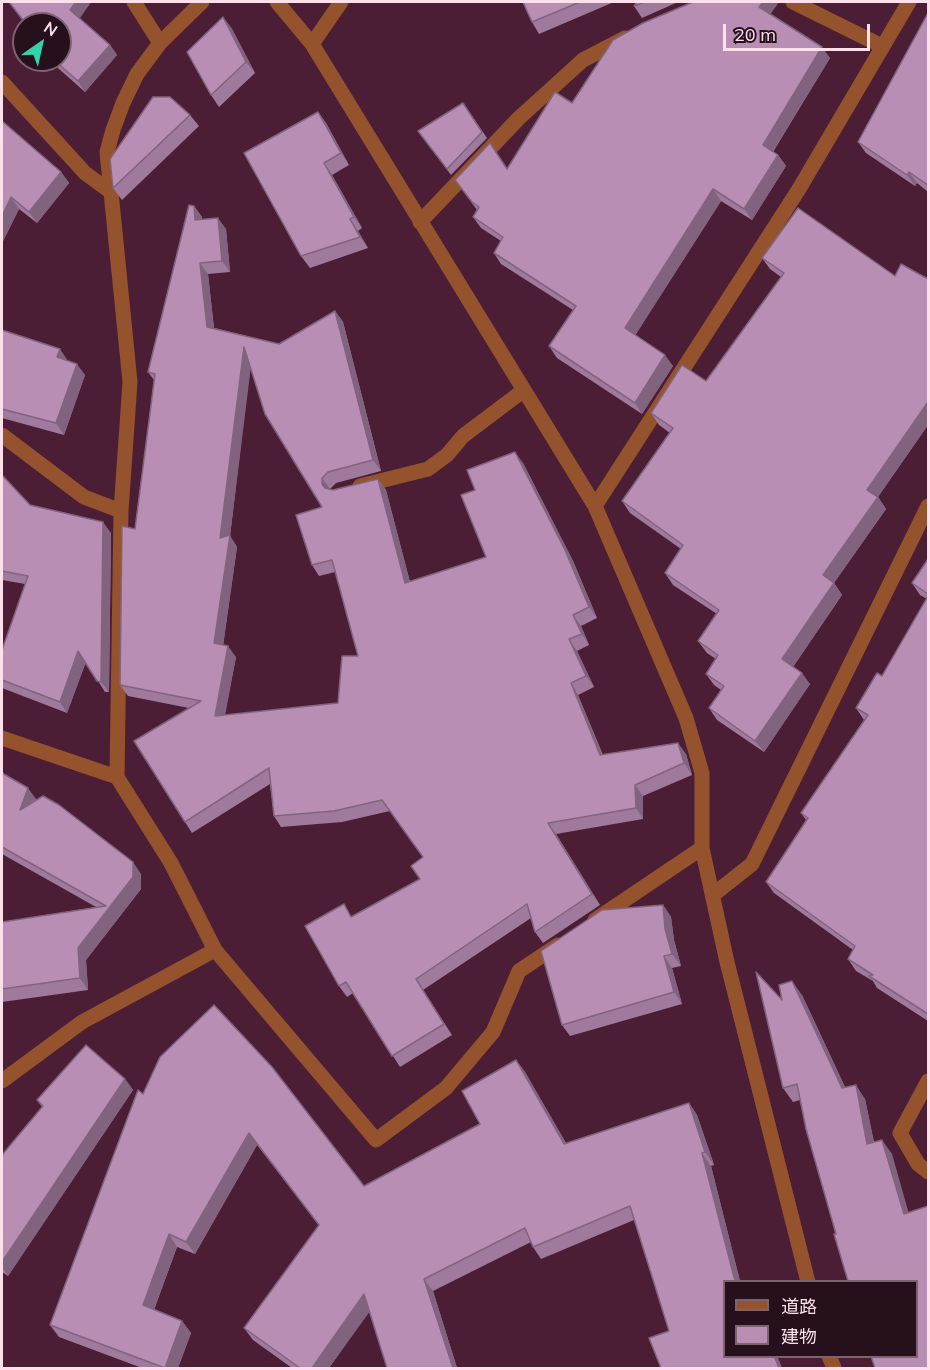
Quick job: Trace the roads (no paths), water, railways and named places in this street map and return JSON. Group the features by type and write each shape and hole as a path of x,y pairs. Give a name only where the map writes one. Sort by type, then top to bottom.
{"street":[{"path":"134,2 160,43"},
{"path":"202,2 160,43 137,74 123,103 107,152 130,382 121,511 117,777 171,862 215,950 376,1140 446,1088 493,1032 519,971 567,939"},
{"path":"277,2 312,44 595,506 686,718 702,773 702,848 714,894 727,962 808,1280"},
{"path":"312,44 341,2"},
{"path":"793,2 882,46"},
{"path":"595,506 799,189 909,2"},
{"path":"420,222 519,118 583,60 638,30"},
{"path":"2,82 85,173 111,192"},
{"path":"349,489 428,469 447,455 463,436 524,390"},
{"path":"2,435 84,497 121,511"},
{"path":"714,894 752,864 928,506"},
{"path":"2,738 117,777"},
{"path":"586,926 702,848"},
{"path":"2,1081 82,1023 215,950"},
{"path":"928,1081 900,1133 918,1164 928,1172"}]}
